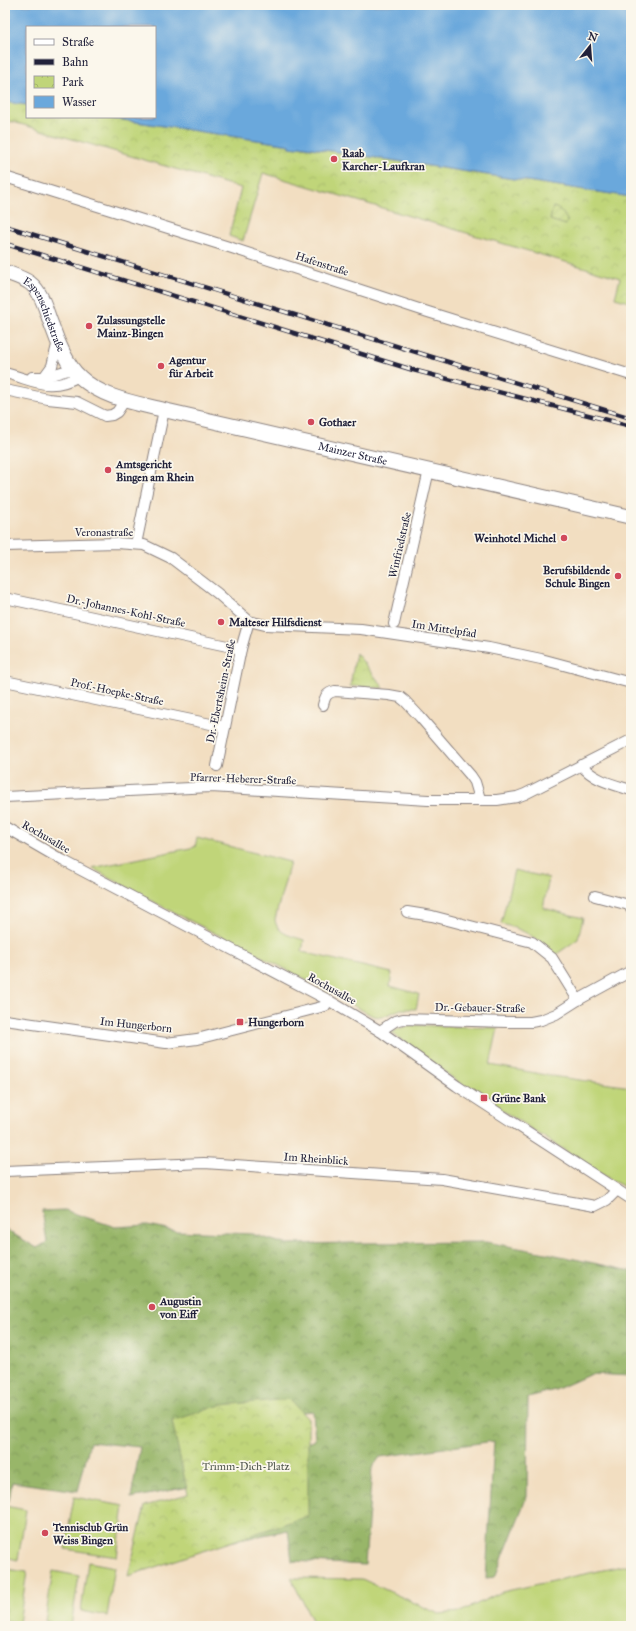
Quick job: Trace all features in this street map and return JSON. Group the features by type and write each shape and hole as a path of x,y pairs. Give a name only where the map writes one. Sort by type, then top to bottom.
{"main road":[{"name":"Espenschiedstraße","path":"5,272 22,278 31,284 42,298 52,329 76,373"},
{"name":"Mainzer Straße","path":"76,373 94,388 125,400 631,517"}],"street":[{"name":"Hafenstraße","path":"5,177 224,245 631,375"},
{"path":"44,377 52,366 58,341"},
{"path":"5,373 46,385 64,383 76,373"},
{"path":"21,377 44,377 76,373"},
{"path":"5,390 48,399 77,402 105,416 112,415 117,412 125,400"},
{"path":"136,544 164,410"},
{"name":"Winfriedstraße","path":"394,624 429,470"},
{"name":"Veronastraße","path":"5,546 56,544 136,544 152,548 171,558 217,593 249,621"},
{"name":"Dr.-Johannes-Kohl-Straße","path":"5,598 241,649"},
{"name":"Dr.-Ebertsheim-Straße","path":"216,766 241,649 249,621"},
{"name":"Im Mittelpfad","path":"249,621 265,625 361,629 482,647 540,659 631,683"},
{"name":"Prof.-Hoepke-Straße","path":"5,681 225,727"},
{"path":"323,705 325,697 328,693 335,691 400,697 420,717 471,776 475,782 480,799"},
{"name":"Pfarrer-Heberer-Straße","path":"5,797 211,787 428,800 497,800 517,797 631,740"},
{"path":"581,765 587,772 597,779 631,790"},
{"name":"Rochusallee","path":"5,827 69,864 328,1000 380,1031 457,1086 631,1199"},
{"path":"595,896 629,905 631,908"},
{"path":"406,912 432,916 532,942 552,958 578,1000"},
{"name":"Dr.-Gebauer-Straße","path":"380,1031 395,1021 403,1019 531,1022 556,1014 578,1000 631,971"},
{"name":"Im Hungerborn","path":"5,1020 166,1042 197,1039 325,1006 328,1000"},
{"name":"Im Rheinblick","path":"5,1170 204,1163 442,1179 595,1206 607,1200 617,1190"}],"green space":[{"path":"5,102 26,105 26,118 110,118 290,145 290,147 298,148 298,146 631,197 631,296 629,302 615,298 620,278 263,173 243,241 229,236 241,188 10,121 5,133"},
{"path":"553,207 563,213 567,220 566,225 550,220"},
{"path":"356,653 384,688 350,686"},
{"path":"197,838 290,862 275,919 278,928 285,934 304,940 302,952 392,973 390,986 419,994 416,1009 401,1009 382,1017 373,1016 276,964 167,909 92,868 195,847"},
{"path":"514,870 549,878 543,908 583,918 578,939 554,956 530,935 501,924"},
{"path":"412,1025 498,1028 490,1065 558,1077 631,1087 631,1190 611,1180 458,1082 392,1033 397,1029"},
{"path":"64,1210 115,1227 147,1225 177,1231 252,1234 285,1244 486,1242 631,1271 631,1376 591,1374 555,1390 528,1397 527,1496 495,1577 486,1578 494,1441 380,1457 372,1468 365,1565 292,1561 288,1530 220,1544 249,1466 315,1440 313,1411 181,1423 189,1487 131,1498 140,1447 90,1442 78,1491 12,1482 9,1501 5,1501 5,1229 37,1248 47,1242 42,1211"},
{"name":"Trimm-Dich-Platz","path":"289,1399 308,1419 308,1516 128,1576 145,1506 188,1494 172,1421 221,1405"},
{"path":"74,1497 124,1506 117,1557 65,1549"},
{"path":"5,1506 26,1510 18,1560 5,1557"},
{"path":"88,1562 115,1567 107,1616 81,1611"},
{"path":"631,1564 631,1626 315,1626 291,1578 362,1579 439,1614 460,1612 502,1592"},
{"path":"5,1569 27,1572 19,1623 5,1620"},
{"path":"53,1571 79,1576 71,1626 45,1621"}],"water":[{"path":"5,5 631,5 631,197 299,146 298,148 290,147 290,145 110,118 156,118 156,26 26,26 26,105 5,102"}],"railway":[{"path":"5,226 631,418"},
{"path":"6,244 413,370 631,426"}],"place":[{"name":"Raab Karcher-Laufkran","path":"334,159"},
{"name":"Zulassungstelle Mainz-Bingen","path":"89,326"},
{"name":"Agentur für Arbeit","path":"161,366"},
{"name":"Gothaer","path":"311,422"},
{"name":"Amtsgericht Bingen am Rhein","path":"108,470"},
{"name":"Weinhotel Michel","path":"564,538"},
{"name":"Berufsbildende Schule Bingen","path":"618,576"},
{"name":"Malteser Hilfsdienst","path":"221,622"},
{"name":"Hungerborn","path":"240,1022"},
{"name":"Grüne Bank","path":"484,1098"},
{"name":"Augustin von Eiff","path":"152,1307"},
{"name":"Tennisclub Grün Weiss Bingen","path":"45,1533"}]}
